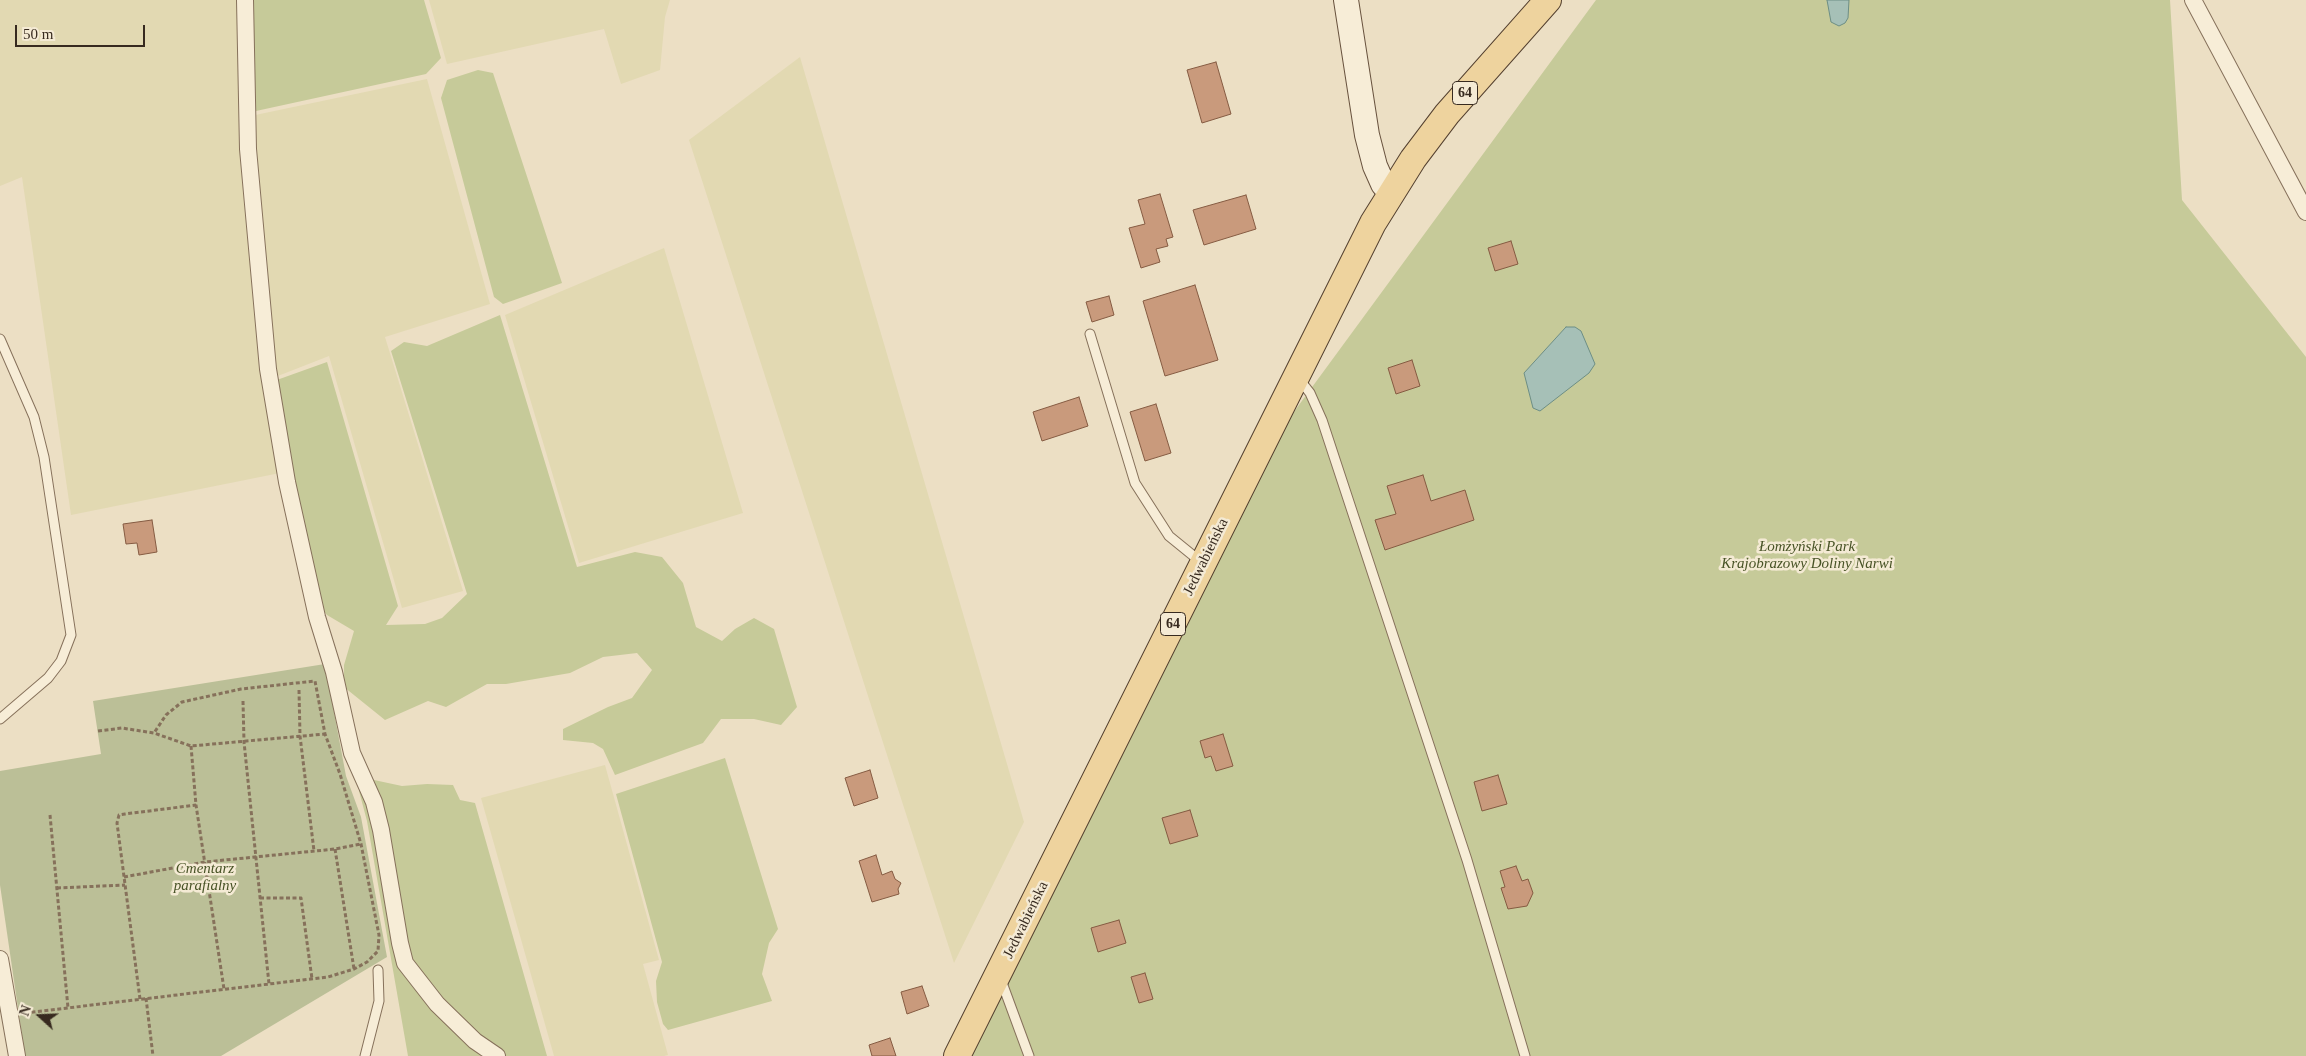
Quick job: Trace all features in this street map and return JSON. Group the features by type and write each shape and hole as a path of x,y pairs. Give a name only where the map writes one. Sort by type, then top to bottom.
{"main road":[{"path":"1346,0 1366,135 1383,184 1391,193"},
{"name":"64","path":"1391,193 1413,159 1459,99 1548,0"},
{"name":"Jedwabieńska","path":"957,1056 1355,258 1391,193"}],"street":[{"path":"246,0 248,149 268,369 286,482 317,618 334,672 352,752 376,811 406,963 437,1004 475,1041 497,1056"},
{"path":"2193,0 2306,212"},
{"path":"0,959 17,1056"}],"lane":[{"path":"1090,334 1135,484 1169,536 1203,564"},
{"path":"0,339 34,417 44,458 71,636 62,660 48,678 0,719"},
{"path":"1297,376 1310,393 1322,420 1467,860 1525,1056"},
{"path":"365,1056 379,1001 378,970"},
{"path":"999,975 1029,1056"}],"path":[{"path":"10,1015 328,977 354,969 367,962 378,950 379,936 361,844 340,774 325,734 315,681 241,689 182,702 166,715 154,733"},
{"path":"299,690 300,736 314,851"},
{"path":"243,701 244,742 269,984"},
{"path":"98,730 122,728 154,733 191,746 325,734"},
{"path":"191,746 196,804 224,989"},
{"path":"140,999 117,823 120,815 196,804"},
{"path":"50,815 68,1008"},
{"path":"124,877 205,862 335,849 361,844"},
{"path":"335,849 354,969"},
{"path":"57,888 125,885"},
{"path":"260,898 301,898 312,978"},
{"path":"146,998 152,1056"}],"shaded area":[{"path":"0,0 240,0 241,118 427,79 490,304 385,337 463,591 402,608 329,356 265,381 280,473 71,515 22,177 0,186"},
{"path":"429,0 670,0 665,17 660,70 621,84 604,29 447,64"},
{"path":"800,57 1024,822 954,963 689,140"},
{"path":"664,248 743,513 579,563 505,315"},
{"path":"605,765 659,960 643,964 668,1055 664,1056 554,1056 481,798"}],"green space":[{"path":"251,0 424,0 441,58 426,74 256,111"},
{"name":"Łomżyński Park Krajobrazowy Doliny Narwi","path":"1596,0 2170,0 2182,200 2306,357 2306,1056 965,1056 1285,424"},
{"path":"478,70 493,73 562,283 503,304 494,297 441,98 447,80"},
{"path":"500,315 577,567 635,552 662,557 683,583 696,627 722,641 735,629 754,618 774,629 797,707 781,725 754,719 721,719 703,743 615,775 603,749 593,743 563,740 563,729 608,707 632,698 652,670 637,653 603,657 570,673 506,684 487,684 446,707 428,701 385,720 344,687 344,665 354,631 327,615 318,604 274,381 327,362 398,606 386,625 425,624 442,618 467,594 391,351 404,342 427,346"},
{"name":"Cmentarz parafialny","path":"325,664 346,776 361,817 387,957 221,1056 25,1056 0,885 0,771 101,754 93,701"},
{"path":"725,758 778,929 769,943 762,974 772,1001 668,1030 663,1024 657,1002 656,981 662,962 616,794"},
{"path":"374,780 402,786 427,784 453,785 460,800 475,803 547,1056 408,1056 367,821 359,791"}],"water":[{"path":"1827,0 1849,0 1848,18 1845,23 1839,26 1831,22"},
{"path":"1566,327 1575,327 1581,331 1595,364 1589,373 1540,411 1533,408 1524,373"}],"building":[{"path":"1216,62 1231,114 1202,123 1187,70"},
{"path":"1160,194 1173,237 1166,239 1168,246 1156,249 1160,262 1141,268 1129,228 1145,224 1138,200"},
{"path":"1246,195 1256,229 1204,245 1193,210"},
{"path":"1511,241 1518,264 1495,271 1488,248"},
{"path":"1195,285 1218,360 1165,376 1143,301"},
{"path":"1109,296 1114,315 1092,322 1086,302"},
{"path":"1412,360 1420,386 1396,394 1388,368"},
{"path":"1079,397 1088,426 1042,441 1033,412"},
{"path":"1156,404 1171,453 1145,461 1130,412"},
{"path":"1423,475 1431,501 1465,490 1474,520 1385,550 1375,520 1396,514 1387,486"},
{"path":"152,520 157,552 139,555 137,543 126,544 123,524"},
{"path":"1223,734 1233,766 1216,771 1211,756 1205,758 1200,741"},
{"path":"870,770 878,798 854,806 845,778"},
{"path":"1498,775 1507,804 1482,811 1474,782"},
{"path":"1190,810 1198,836 1170,844 1162,818"},
{"path":"876,855 882,875 892,871 895,879 901,883 898,889 899,894 872,902 859,861"},
{"path":"1516,866 1522,881 1528,879 1533,893 1527,906 1508,909 1501,888 1505,887 1500,871"},
{"path":"1119,920 1126,943 1098,952 1091,928"},
{"path":"1145,973 1153,999 1139,1003 1131,977"},
{"path":"922,986 929,1006 907,1014 901,992"},
{"path":"890,1038 896,1056 872,1056 869,1045"}]}
